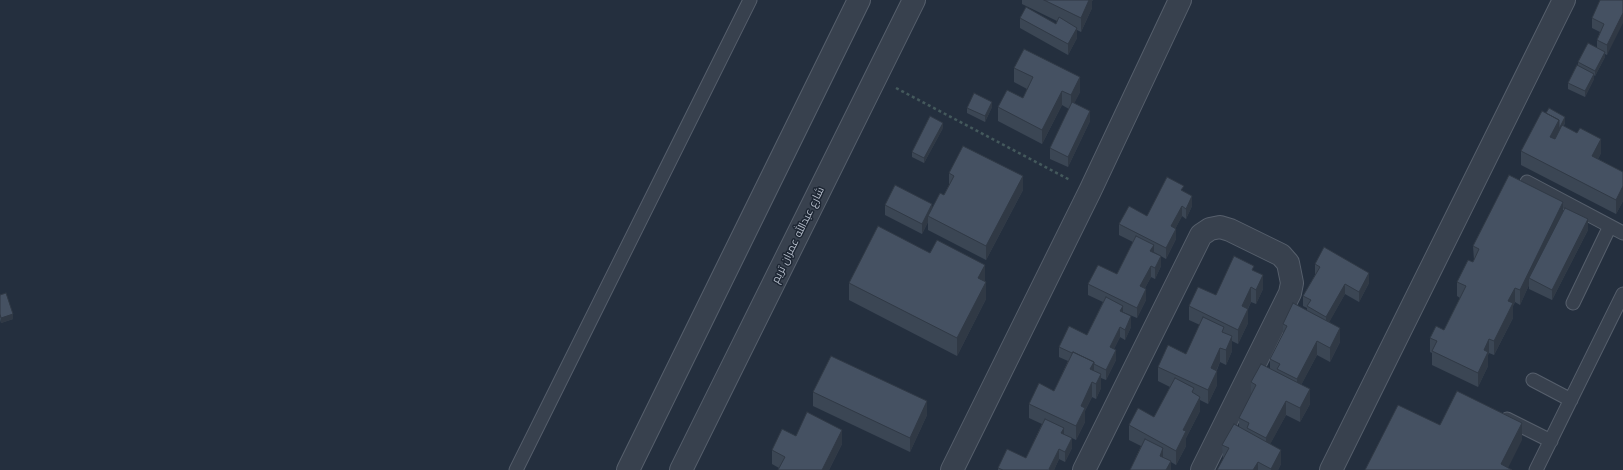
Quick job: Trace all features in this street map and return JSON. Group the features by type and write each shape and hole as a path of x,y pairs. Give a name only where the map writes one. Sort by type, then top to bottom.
{"street":[{"path":"628,470 859,0"},
{"name":"شارع عبدالله عمران تريم","path":"682,470 914,0"},
{"path":"952,470 1090,191 1180,0"},
{"path":"1331,470 1564,0"},
{"path":"1084,470 1201,235 1210,229 1220,227 1230,230 1281,255 1288,263 1292,283 1290,293 1202,470"}],"lane":[{"path":"516,470 750,0"},
{"path":"1527,182 1619,229 1573,303"},
{"path":"1536,470 1623,294"},
{"path":"1533,380 1571,400"},
{"path":"1496,414 1551,440"}],"path":[{"path":"876,77 1090,191"}],"building":[{"path":"1044,0 1089,0 1081,18"},
{"path":"1600,0 1623,0 1623,13 1607,45 1597,40 1604,24 1592,18"},
{"path":"1026,7 1056,24 1059,17 1077,28 1068,44 1020,18"},
{"path":"1588,43 1605,52 1595,71 1578,62"},
{"path":"1024,49 1080,77 1071,95 1062,91 1042,130 998,107 1007,90 1023,98 1033,77 1014,68"},
{"path":"1577,65 1594,74 1585,91 1568,83"},
{"path":"974,93 992,102 985,116 967,108"},
{"path":"1072,102 1090,111 1068,157 1050,148"},
{"path":"1549,108 1565,117 1559,129 1559,120 1546,113"},
{"path":"1542,111 1559,120 1550,137 1555,139 1562,125 1577,133 1580,128 1601,139 1592,156 1623,172 1623,186 1616,200 1521,151"},
{"path":"930,116 943,123 924,158 912,152"},
{"path":"963,146 1023,176 986,246 928,216 940,193 944,195 954,176 949,173"},
{"path":"1509,175 1563,202 1520,290 1515,288 1508,301 1513,303 1494,341 1489,339 1484,350 1488,352 1478,373 1432,351 1437,341 1430,338 1436,326 1444,330 1466,286 1457,282 1468,260 1473,262 1479,249 1473,246"},
{"path":"1167,177 1184,186 1181,190 1192,196 1186,209 1182,206 1171,226 1176,229 1166,248 1119,224 1129,206 1147,216"},
{"path":"895,185 932,204 922,224 885,205"},
{"path":"1565,208 1588,219 1552,290 1529,278"},
{"path":"878,226 930,253 937,240 985,265 978,278 986,282 957,338 849,283"},
{"path":"1136,236 1154,245 1150,251 1161,256 1155,268 1151,266 1140,286 1146,289 1137,308 1088,284 1098,265 1117,274"},
{"path":"1324,247 1369,273 1359,292 1345,284 1326,317 1307,306 1311,300 1303,296 1320,267 1315,264"},
{"path":"1234,256 1254,266 1252,270 1263,275 1256,290 1251,287 1242,306 1248,309 1238,330 1189,306 1198,287 1216,295"},
{"path":"6,293 13,314 1,318 0,295"},
{"path":"1106,297 1123,306 1120,311 1131,316 1125,330 1120,327 1110,347 1116,350 1106,370 1094,364 1094,362 1059,347 1069,326 1087,335"},
{"path":"1293,303 1340,328 1330,348 1317,341 1297,379 1277,369 1280,364 1270,359 1287,326 1283,324"},
{"path":"1203,317 1224,327 1222,332 1232,336 1226,350 1220,348 1211,368 1217,371 1208,390 1158,367 1168,345 1186,354"},
{"path":"1073,352 1094,362 1090,369 1101,374 1096,384 1092,382 1081,406 1085,408 1076,426 1029,404 1039,383 1054,391"},
{"path":"831,356 927,401 910,438 813,392"},
{"path":"1261,364 1310,389 1300,408 1286,401 1266,438 1247,428 1249,423 1239,418 1256,385 1251,382"},
{"path":"1175,378 1194,388 1192,392 1200,397 1183,430 1186,431 1176,451 1129,425 1138,408 1154,417"},
{"path":"1457,391 1522,423 1501,464 1512,470 1365,470 1398,405 1440,425"},
{"path":"807,412 842,430 822,470 778,470 785,457 772,450 782,429 796,436"},
{"path":"1045,419 1064,428 1061,433 1072,438 1065,452 1059,449 1049,469 1051,470 1003,470 998,468 1007,449 1026,458"},
{"path":"1234,424 1281,450 1271,469 1258,462 1253,470 1217,470 1229,448 1222,445"},
{"path":"1145,439 1163,448 1160,456 1171,461 1166,470 1130,470"}]}
